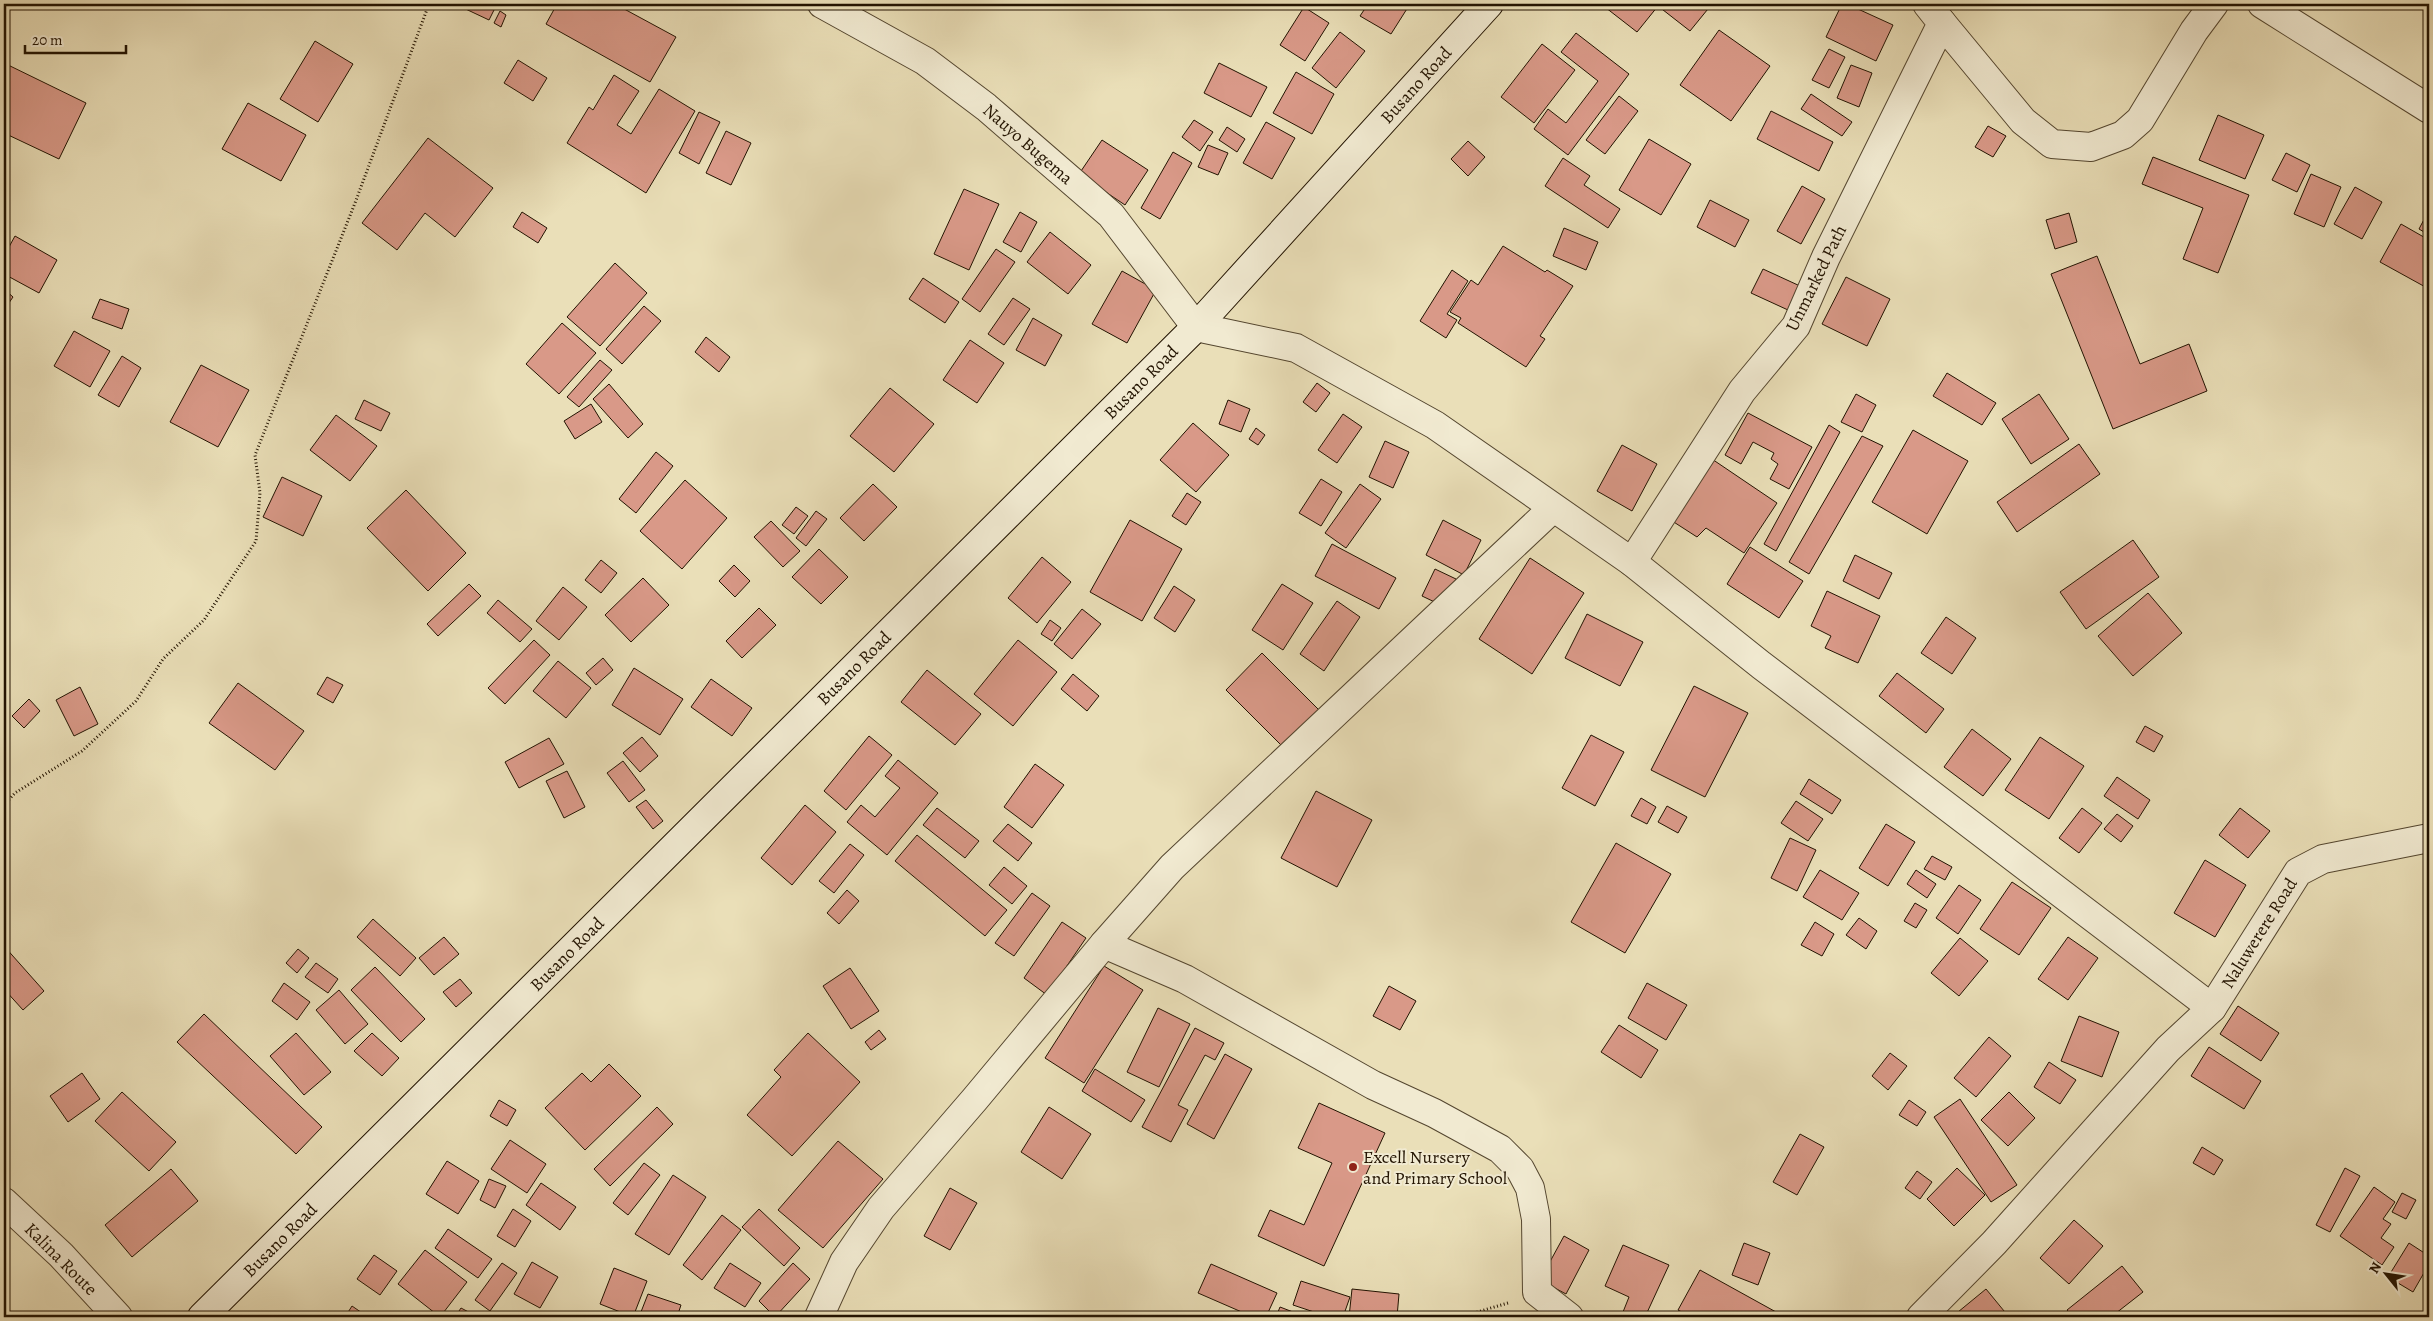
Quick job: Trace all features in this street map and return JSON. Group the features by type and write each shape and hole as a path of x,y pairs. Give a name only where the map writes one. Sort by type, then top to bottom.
{"street":[{"name":"Nauyo Bugema","path":"822,4 925,61 993,113 1111,215 1196,327"},
{"name":"Busano Road","path":"202,1317 1196,327 1489,4"},
{"path":"1935,13 2023,121 2052,144 2091,147 2122,135 2140,120 2194,31 2214,4"},
{"path":"2262,4 2429,110"},
{"name":"Unmarked Path","path":"1632,562 1742,391 1796,326 1935,13"},
{"path":"1196,327 1296,348 1435,425 1632,562 1761,665 2212,1008"},
{"path":"819,1317 844,1262 881,1208 1104,944 1172,867 1553,508"},
{"name":"Naluwerere Road","path":"1920,1317 1994,1243 2168,1049 2212,1008 2298,872 2323,859 2429,838"},
{"path":"1104,944 1185,979 1373,1085 1434,1113 1500,1149 1520,1169 1530,1188 1536,1219 1537,1292 1569,1317"},
{"name":"Kalina Route","path":"4,1202 61,1255 118,1317"}],"path":[{"path":"4,805 14,793 82,751 136,701 163,659 204,620 256,541 260,493 255,455 355,203 429,4"},
{"path":"1460,1317 1537,1292"}],"building":[{"path":"455,4 497,4 489,20"},
{"path":"557,4 615,4 676,37 650,82 546,24"},
{"path":"1368,4 1410,4 1391,34 1360,16"},
{"path":"1601,4 1712,4 1690,31 1658,6 1637,32"},
{"path":"1842,4 1847,4 1893,25 1876,61 1826,37"},
{"path":"1304,7 1329,23 1305,61 1280,45"},
{"path":"500,11 506,15 501,27 494,23"},
{"path":"1719,30 1770,66 1731,121 1680,85"},
{"path":"1340,32 1365,51 1336,88 1312,68"},
{"path":"1576,33 1629,74 1568,155 1534,129 1548,109 1566,123 1598,81 1561,52"},
{"path":"315,41 353,64 318,122 280,99"},
{"path":"1542,44 1575,70 1534,123 1501,97"},
{"path":"1829,49 1845,57 1829,88 1812,80"},
{"path":"518,60 547,78 533,101 504,83"},
{"path":"4,63 86,103 59,159 4,133"},
{"path":"1219,63 1267,87 1251,117 1204,93"},
{"path":"1851,65 1872,73 1859,107 1837,98"},
{"path":"1296,72 1334,94 1312,134 1273,113"},
{"path":"614,75 639,91 617,125 631,134 659,89 695,111 646,193 567,143 589,107 593,110"},
{"path":"1811,94 1852,122 1842,136 1801,109"},
{"path":"1619,96 1638,111 1605,154 1586,140"},
{"path":"248,103 306,135 281,181 222,149"},
{"path":"1771,111 1833,142 1819,171 1757,139"},
{"path":"699,112 720,122 699,164 679,153"},
{"path":"2218,115 2264,135 2245,179 2199,160"},
{"path":"1194,120 1213,132 1200,151 1182,137"},
{"path":"1266,122 1295,138 1272,179 1243,163"},
{"path":"1988,126 2006,136 1993,157 1975,147"},
{"path":"1227,127 1245,139 1237,152 1219,140"},
{"path":"726,131 751,143 731,185 706,173"},
{"path":"428,138 493,188 455,237 425,213 397,250 362,223"},
{"path":"1649,139 1691,164 1661,215 1619,190"},
{"path":"1102,140 1148,170 1125,205 1079,174"},
{"path":"1468,141 1485,157 1468,176 1451,159"},
{"path":"1208,145 1228,153 1218,175 1198,167"},
{"path":"1173,152 1192,163 1160,219 1141,208"},
{"path":"2286,153 2310,165 2297,192 2272,180"},
{"path":"2153,157 2249,195 2218,273 2183,259 2203,208 2142,184"},
{"path":"1563,158 1590,176 1584,185 1620,209 1608,228 1545,186"},
{"path":"2311,174 2341,187 2324,227 2294,214"},
{"path":"1802,186 1825,199 1801,244 1777,231"},
{"path":"2355,187 2382,202 2362,239 2334,224"},
{"path":"964,189 999,204 969,270 934,254"},
{"path":"1710,200 1749,220 1735,247 1697,227"},
{"path":"2429,210 2429,235 2419,229"},
{"path":"522,212 547,228 538,243 513,227"},
{"path":"1020,212 1037,222 1021,252 1003,242"},
{"path":"2069,213 2077,242 2055,249 2046,220"},
{"path":"2401,224 2429,240 2429,289 2380,262"},
{"path":"1564,228 1598,242 1586,270 1553,256"},
{"path":"1050,232 1091,265 1068,294 1027,262"},
{"path":"15,236 57,260 39,293 4,274 4,256"},
{"path":"1503,246 1545,272 1547,270 1573,286 1540,336 1545,339 1526,367 1458,323 1461,318 1450,312 1471,280 1478,285"},
{"path":"996,249 1015,262 980,312 962,299"},
{"path":"2097,256 2140,364 2189,344 2207,391 2113,429 2051,274"},
{"path":"615,263 647,293 600,346 567,317"},
{"path":"1763,269 1800,286 1788,310 1751,293"},
{"path":"1452,270 1468,281 1447,314 1457,320 1446,338 1420,321"},
{"path":"1122,271 1156,290 1127,343 1092,324"},
{"path":"1846,277 1890,299 1867,346 1822,324"},
{"path":"923,278 959,302 945,323 909,299"},
{"path":"4,289 13,297 4,310"},
{"path":"1013,298 1030,309 1004,345 988,334"},
{"path":"100,299 129,309 122,329 92,318"},
{"path":"644,306 661,321 622,364 606,349"},
{"path":"1033,318 1062,335 1045,366 1016,350"},
{"path":"562,323 596,353 559,394 526,364"},
{"path":"74,331 110,351 90,387 54,366"},
{"path":"706,337 730,357 719,372 695,352"},
{"path":"970,340 1004,363 977,403 943,380"},
{"path":"122,356 141,368 119,407 98,395"},
{"path":"600,360 612,370 579,407 567,397"},
{"path":"201,365 249,390 218,447 170,422"},
{"path":"1947,373 1996,403 1982,425 1933,396"},
{"path":"1317,383 1330,393 1316,412 1303,402"},
{"path":"609,384 643,424 628,438 593,399"},
{"path":"890,388 934,424 894,472 850,436"},
{"path":"1856,394 1876,405 1862,432 1841,422"},
{"path":"2039,394 2069,439 2031,464 2002,419"},
{"path":"364,400 390,413 381,431 355,419"},
{"path":"1228,400 1250,409 1241,432 1219,424"},
{"path":"591,404 602,422 575,439 564,421"},
{"path":"1748,413 1812,447 1789,489 1770,479 1778,464 1771,459 1774,453 1753,442 1741,464 1725,455"},
{"path":"1343,414 1362,427 1337,463 1318,450"},
{"path":"336,415 377,446 350,481 310,450"},
{"path":"1193,423 1229,455 1196,492 1160,460"},
{"path":"1829,425 1840,432 1776,551 1764,544"},
{"path":"1256,428 1265,435 1258,445 1249,439"},
{"path":"1913,430 1968,461 1927,534 1872,502"},
{"path":"1862,436 1883,446 1809,574 1789,562"},
{"path":"1385,441 1409,452 1393,488 1369,477"},
{"path":"2079,444 2100,474 2017,532 1997,502"},
{"path":"1622,445 1657,464 1632,511 1597,491"},
{"path":"656,452 673,466 636,513 619,499"},
{"path":"1706,455 1777,503 1744,553 1706,528 1697,537 1666,517"},
{"path":"282,477 322,496 303,536 263,517"},
{"path":"1321,479 1342,492 1321,526 1299,513"},
{"path":"685,480 727,518 682,569 640,531"},
{"path":"873,484 897,507 864,541 840,518"},
{"path":"1360,484 1381,499 1346,548 1325,533"},
{"path":"406,490 466,553 428,591 367,528"},
{"path":"1187,493 1201,502 1186,525 1172,516"},
{"path":"796,507 808,516 794,534 782,525"},
{"path":"816,511 827,519 806,546 796,538"},
{"path":"1130,520 1182,549 1142,621 1090,592"},
{"path":"1443,520 1481,540 1464,575 1426,555"},
{"path":"771,521 800,551 783,567 754,537"},
{"path":"2133,540 2159,577 2086,629 2060,592"},
{"path":"1332,544 1396,578 1379,609 1315,576"},
{"path":"1750,547 1803,581 1779,618 1727,584"},
{"path":"819,549 848,577 821,604 792,577"},
{"path":"1855,555 1892,573 1879,599 1843,581"},
{"path":"1042,557 1071,582 1037,623 1008,598"},
{"path":"1530,558 1584,593 1532,674 1479,639"},
{"path":"601,560 617,573 601,593 585,580"},
{"path":"734,565 750,581 735,597 719,581"},
{"path":"1435,569 1456,579 1443,606 1422,596"},
{"path":"643,578 669,605 631,642 605,615"},
{"path":"469,584 481,596 438,636 427,624"},
{"path":"1282,584 1313,603 1283,650 1252,630"},
{"path":"1174,586 1195,600 1175,632 1154,618"},
{"path":"563,587 587,607 559,640 536,621"},
{"path":"1827,591 1880,616 1858,663 1825,648 1831,636 1811,626"},
{"path":"2148,593 2182,633 2133,676 2098,636"},
{"path":"498,600 532,629 520,642 487,613"},
{"path":"1337,601 1360,617 1324,671 1300,654"},
{"path":"759,608 776,625 742,658 726,641"},
{"path":"1082,609 1101,624 1072,659 1054,644"},
{"path":"1587,614 1643,642 1620,686 1565,658"},
{"path":"1946,617 1976,638 1952,674 1921,653"},
{"path":"1050,620 1061,628 1052,641 1041,634"},
{"path":"534,640 550,655 505,704 488,688"},
{"path":"1018,640 1057,672 1013,726 974,694"},
{"path":"1262,653 1325,716 1288,752 1226,690"},
{"path":"603,658 613,670 596,685 586,673"},
{"path":"558,661 591,688 566,718 533,691"},
{"path":"634,668 683,699 660,735 612,705"},
{"path":"927,670 981,714 955,745 901,702"},
{"path":"1897,673 1944,709 1926,733 1879,696"},
{"path":"1073,674 1099,696 1087,711 1061,689"},
{"path":"327,677 343,685 333,703 317,694"},
{"path":"711,679 752,708 732,736 691,707"},
{"path":"238,683 304,731 275,770 209,723"},
{"path":"1694,686 1748,713 1705,797 1651,770"},
{"path":"80,687 98,724 74,736 56,700"},
{"path":"29,699 40,711 24,728 12,716"},
{"path":"2145,726 2163,736 2154,752 2136,742"},
{"path":"1972,729 2011,759 1983,796 1944,767"},
{"path":"1591,735 1624,752 1595,806 1562,788"},
{"path":"869,736 892,755 846,810 824,791"},
{"path":"642,737 658,756 640,772 623,753"},
{"path":"2040,737 2084,766 2049,819 2005,790"},
{"path":"549,738 564,764 519,788 505,762"},
{"path":"898,760 938,793 887,855 847,822 861,805 875,817 900,788 885,776"},
{"path":"623,761 645,790 629,802 607,773"},
{"path":"1035,764 1064,785 1032,828 1004,807"},
{"path":"567,771 585,807 564,818 546,781"},
{"path":"2117,777 2150,800 2138,819 2104,796"},
{"path":"1809,779 1841,800 1832,814 1800,794"},
{"path":"1316,791 1372,820 1337,887 1281,858"},
{"path":"1641,798 1656,807 1647,824 1631,816"},
{"path":"646,800 663,821 653,829 636,807"},
{"path":"1796,801 1823,819 1808,841 1781,823"},
{"path":"805,805 836,832 792,885 761,858"},
{"path":"1667,806 1687,817 1678,833 1658,822"},
{"path":"937,808 979,841 965,858 923,825"},
{"path":"2082,808 2102,823 2079,853 2059,838"},
{"path":"2240,808 2270,831 2248,858 2219,835"},
{"path":"2117,814 2133,826 2121,842 2104,829"},
{"path":"1008,824 1032,843 1018,861 993,841"},
{"path":"1886,824 1915,842 1888,886 1859,868"},
{"path":"917,835 1007,910 985,936 895,861"},
{"path":"1790,838 1816,850 1797,891 1771,878"},
{"path":"1616,843 1671,874 1625,953 1571,922"},
{"path":"850,844 864,855 834,893 819,881"},
{"path":"1932,856 1952,867 1945,880 1924,869"},
{"path":"2205,860 2246,885 2215,937 2174,913"},
{"path":"1004,867 1027,886 1012,904 989,885"},
{"path":"1820,870 1859,893 1842,920 1803,897"},
{"path":"1916,870 1936,884 1927,898 1907,884"},
{"path":"2012,882 2051,908 2019,955 1980,929"},
{"path":"1959,885 1981,900 1958,934 1936,918"},
{"path":"847,890 859,901 839,924 827,913"},
{"path":"1032,893 1050,906 1014,956 995,943"},
{"path":"1915,903 1927,910 1916,928 1904,921"},
{"path":"1859,918 1877,931 1866,949 1846,935"},
{"path":"373,919 416,958 400,976 357,937"},
{"path":"1062,922 1086,938 1047,995 1024,978"},
{"path":"1815,922 1834,934 1822,956 1801,945"},
{"path":"444,937 459,954 434,975 419,958"},
{"path":"2068,937 2098,958 2068,1000 2038,979"},
{"path":"1960,938 1988,961 1959,996 1931,973"},
{"path":"4,946 44,991 23,1010 4,989"},
{"path":"298,949 309,958 297,973 286,963"},
{"path":"316,963 338,979 328,993 305,977"},
{"path":"1104,966 1143,990 1084,1083 1045,1058"},
{"path":"375,967 425,1019 401,1042 351,990"},
{"path":"850,968 879,1011 851,1029 823,986"},
{"path":"460,979 472,993 456,1007 443,992"},
{"path":"284,983 310,1002 297,1020 272,1001"},
{"path":"1647,983 1687,1005 1666,1040 1628,1018"},
{"path":"1389,986 1416,1001 1400,1030 1373,1016"},
{"path":"339,990 368,1024 345,1044 316,1010"},
{"path":"2238,1006 2279,1033 2261,1061 2220,1034"},
{"path":"1158,1008 1190,1024 1159,1087 1127,1072"},
{"path":"204,1014 322,1127 296,1154 177,1042"},
{"path":"2079,1016 2119,1032 2102,1077 2061,1061"},
{"path":"1619,1025 1658,1050 1641,1078 1601,1052"},
{"path":"1195,1028 1224,1043 1215,1060 1205,1055 1178,1105 1188,1110 1171,1142 1142,1127"},
{"path":"879,1030 886,1039 871,1050 865,1042"},
{"path":"296,1033 331,1072 304,1095 270,1056"},
{"path":"372,1033 399,1058 382,1076 354,1051"},
{"path":"808,1033 860,1082 792,1156 747,1115 781,1077 774,1070"},
{"path":"1989,1037 2011,1056 1976,1097 1954,1078"},
{"path":"2209,1047 2261,1081 2244,1109 2191,1076"},
{"path":"1890,1053 1907,1066 1888,1090 1872,1076"},
{"path":"1225,1054 1252,1069 1214,1139 1187,1124"},
{"path":"2049,1062 2076,1080 2060,1104 2034,1087"},
{"path":"609,1064 641,1096 585,1150 545,1108 582,1073 591,1082"},
{"path":"1095,1069 1145,1100 1131,1122 1082,1091"},
{"path":"82,1073 100,1099 68,1122 50,1096"},
{"path":"122,1092 176,1142 149,1171 95,1121"},
{"path":"2009,1092 2035,1118 2008,1146 1981,1120"},
{"path":"1960,1099 2017,1185 1991,1202 1934,1117"},
{"path":"499,1100 516,1110 507,1126 490,1116"},
{"path":"1909,1100 1926,1112 1917,1126 1899,1115"},
{"path":"1319,1103 1385,1133 1324,1266 1258,1236 1270,1210 1304,1225 1332,1163 1298,1148"},
{"path":"657,1107 673,1124 610,1186 594,1169"},
{"path":"1049,1107 1091,1134 1062,1179 1021,1152"},
{"path":"1800,1134 1824,1147 1797,1195 1773,1182"},
{"path":"510,1140 546,1164 527,1193 491,1169"},
{"path":"838,1141 883,1179 823,1248 778,1210"},
{"path":"2202,1147 2223,1160 2214,1175 2193,1163"},
{"path":"447,1161 479,1181 458,1214 426,1194"},
{"path":"644,1163 660,1175 628,1215 613,1203"},
{"path":"1957,1168 1985,1195 1954,1226 1927,1199"},
{"path":"2345,1168 2360,1176 2330,1232 2316,1225"},
{"path":"171,1169 198,1201 132,1257 105,1225"},
{"path":"1917,1171 1932,1182 1920,1199 1905,1188"},
{"path":"673,1175 706,1197 669,1255 635,1234"},
{"path":"489,1179 506,1186 495,1208 480,1200"},
{"path":"541,1183 576,1207 560,1230 526,1205"},
{"path":"2374,1187 2395,1202 2383,1219 2391,1224 2381,1238 2394,1247 2382,1265 2340,1236"},
{"path":"950,1188 977,1203 950,1250 924,1236"},
{"path":"2402,1193 2416,1200 2406,1219 2392,1212"},
{"path":"513,1209 531,1221 515,1247 497,1236"},
{"path":"759,1209 800,1248 784,1266 742,1227"},
{"path":"722,1215 741,1230 702,1280 683,1265"},
{"path":"2074,1220 2103,1246 2069,1284 2040,1258"},
{"path":"448,1229 492,1259 478,1278 435,1248"},
{"path":"1564,1236 1589,1250 1566,1294 1540,1280"},
{"path":"1744,1243 1770,1253 1758,1285 1732,1275"},
{"path":"2409,1243 2429,1256 2429,1264 2413,1292 2388,1277"},
{"path":"1623,1245 1669,1265 1645,1317 1621,1317 1629,1297 1605,1286"},
{"path":"425,1250 467,1282 440,1317 398,1284"},
{"path":"374,1255 397,1271 380,1295 357,1279"},
{"path":"532,1262 558,1277 540,1308 514,1294"},
{"path":"502,1263 517,1273 490,1311 475,1300"},
{"path":"730,1263 761,1283 745,1307 714,1288"},
{"path":"793,1263 810,1279 775,1317 759,1301"},
{"path":"1211,1264 1277,1293 1266,1317 1243,1317 1244,1313 1198,1293"},
{"path":"2122,1266 2143,1292 2111,1317 2073,1317 2067,1310"},
{"path":"614,1268 647,1281 633,1317 600,1304"},
{"path":"1700,1270 1776,1312 1773,1317 1691,1317 1678,1310"},
{"path":"1301,1281 1350,1297 1343,1317 1329,1317 1293,1305"},
{"path":"1352,1289 1399,1294 1397,1317 1349,1317"},
{"path":"1986,1289 2009,1317 1962,1317 1958,1312"},
{"path":"648,1294 681,1305 677,1317 639,1317"},
{"path":"352,1306 368,1317 345,1317"},
{"path":"1280,1307 1306,1317 1276,1317"},
{"path":"461,1308 478,1317 455,1317"}],"place":[{"name":"Excell Nursery and Primary School","path":"1353,1167"}]}
